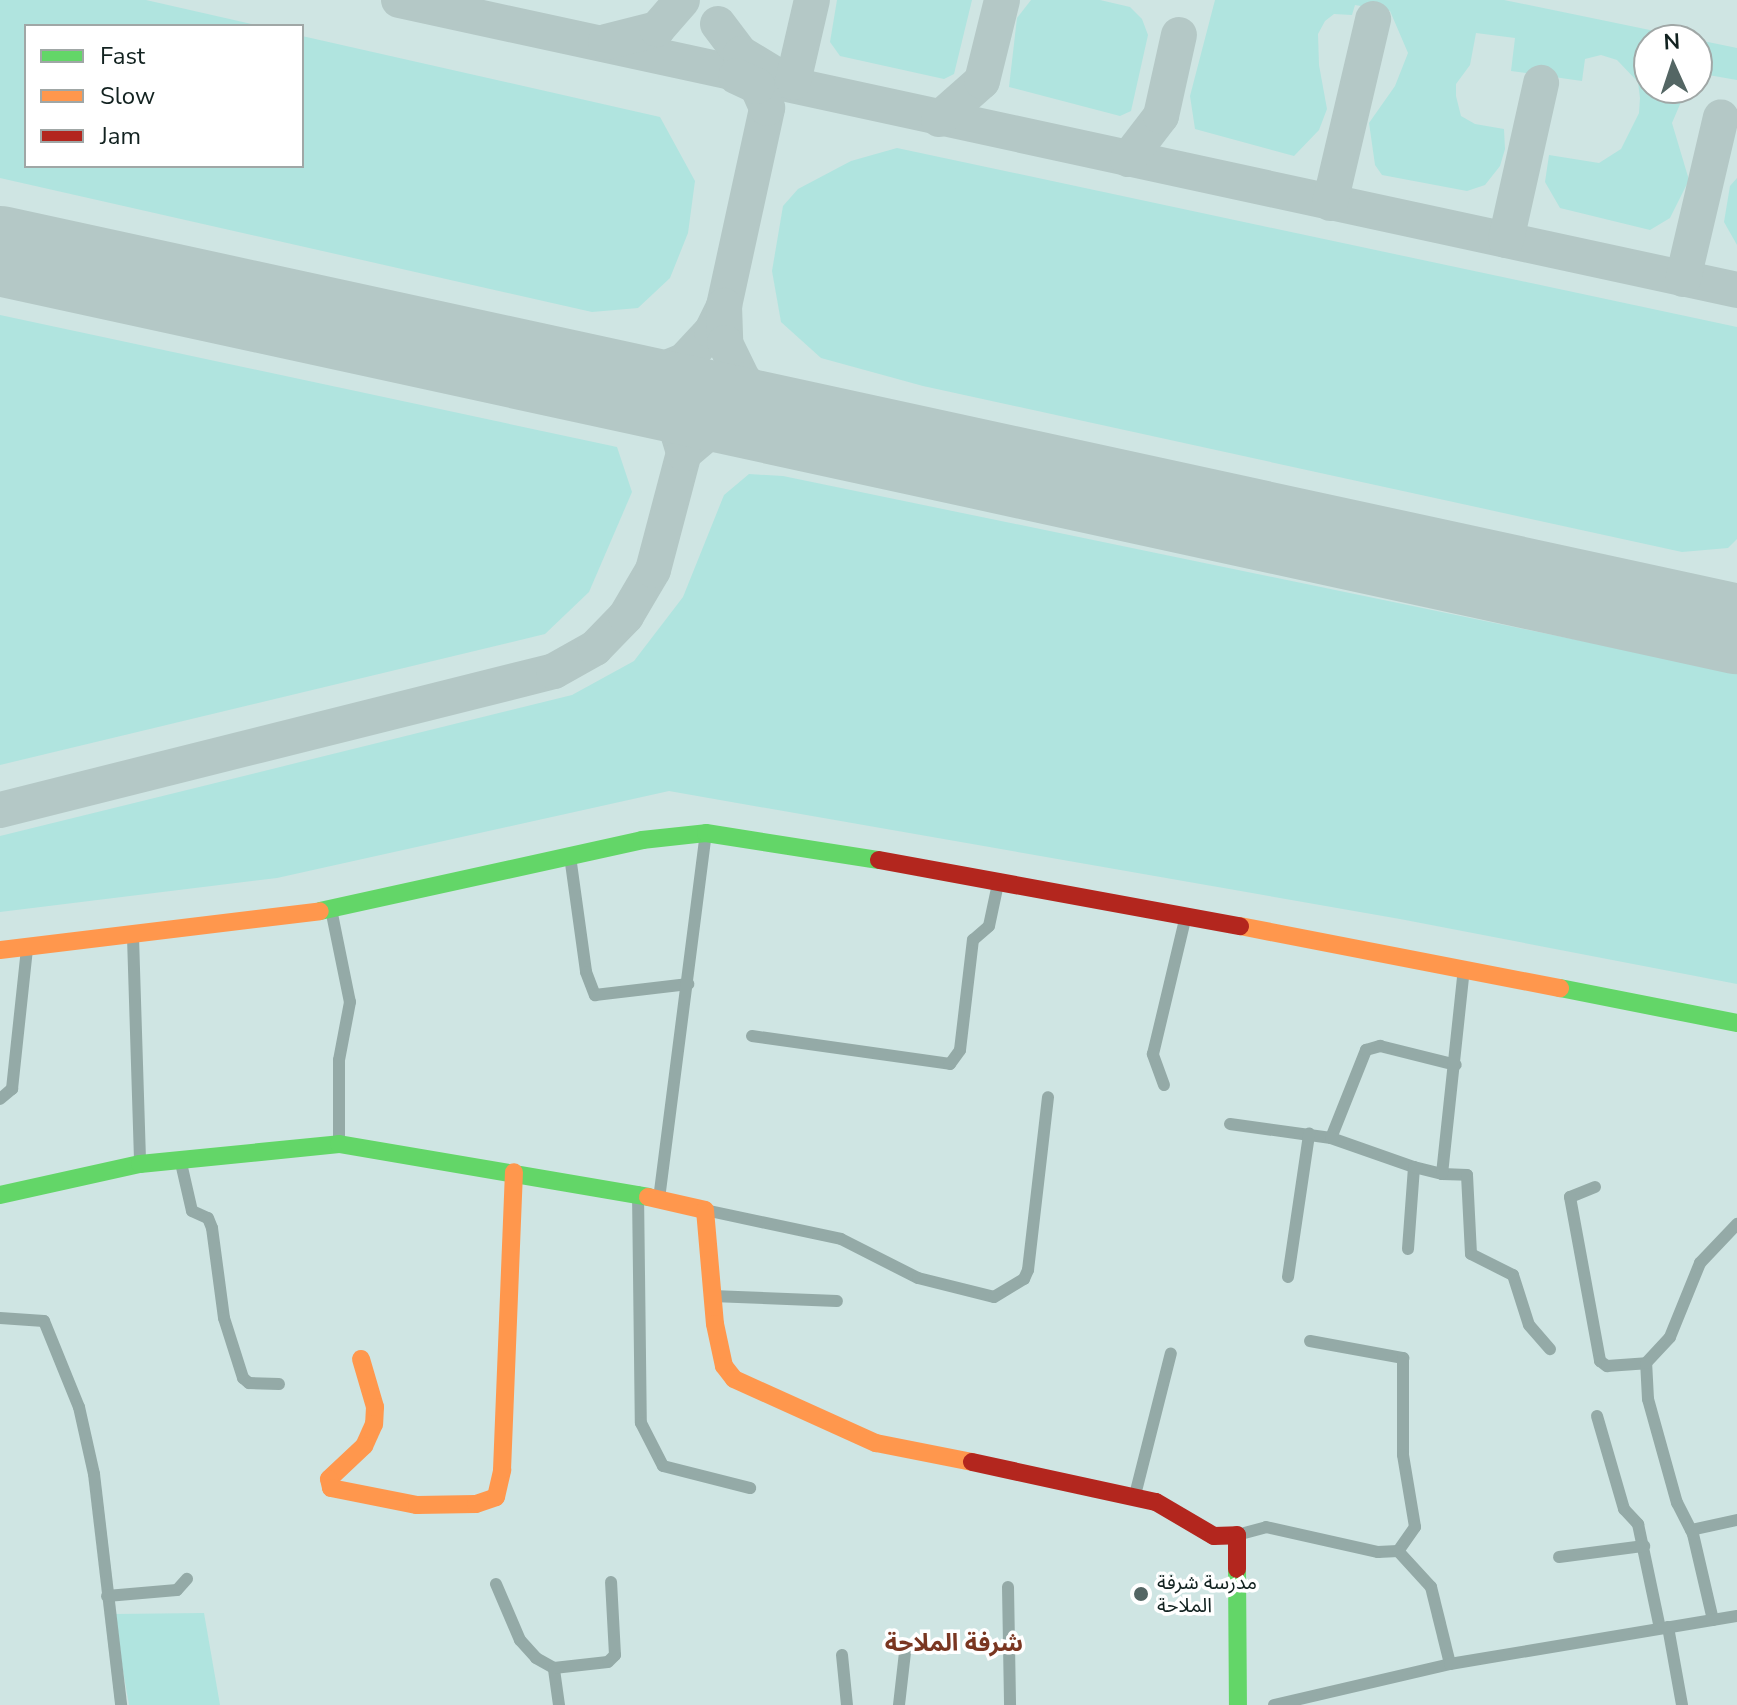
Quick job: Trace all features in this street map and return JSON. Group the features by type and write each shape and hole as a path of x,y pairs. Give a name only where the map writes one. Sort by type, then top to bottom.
{"street":[{"path":"659,1199 706,833"},
{"path":"0,950 133,937 331,909 672,834 706,833 999,879 1737,1023"},
{"path":"570,856 586,972 595,995 688,984"},
{"path":"752,1036 950,1064 960,1050 973,940 989,926 999,879"},
{"path":"331,909 350,1002 339,1060 339,1144"},
{"path":"1164,1085 1153,1054 1186,916"},
{"path":"133,937 140,1164"},
{"path":"0,1099 12,1089 27,948"},
{"path":"1442,1174 1464,969"},
{"path":"1331,1138 1366,1050 1380,1046 1456,1065"},
{"path":"0,1195 140,1164 181,1163 339,1144 638,1192 705,1210 841,1239 918,1278 994,1297 1024,1279 1028,1270 1048,1097"},
{"path":"1230,1124 1331,1138 1414,1167 1442,1174 1467,1175 1471,1254 1513,1275 1529,1325 1550,1349"},
{"path":"1288,1277 1309,1134"},
{"path":"181,1163 192,1211 208,1218 212,1228 224,1318 243,1378 249,1383 279,1384"},
{"path":"1408,1249 1414,1167"},
{"path":"361,1359 375,1407 374,1424 364,1446 329,1479 331,1488 417,1505 476,1504 496,1497 502,1470 514,1172"},
{"path":"1595,1187 1574,1192 1570,1200 1600,1361 1607,1366 1646,1363 1670,1337 1700,1263 1737,1224"},
{"path":"638,1192 641,1423 663,1466 750,1488"},
{"path":"705,1210 718,1344 729,1375 803,1412 888,1446 978,1459 1135,1495 1214,1536 1237,1535 1266,1527 1378,1552 1398,1551"},
{"path":"712,1296 837,1301"},
{"path":"0,1318 36,1317 54,1339 79,1407 94,1474 121,1705"},
{"path":"1310,1341 1403,1358 1403,1455 1415,1527 1398,1551"},
{"path":"1135,1495 1171,1353"},
{"path":"1646,1363 1648,1399 1677,1503 1691,1530 1713,1620"},
{"path":"1597,1416 1624,1509 1638,1524 1682,1705"},
{"path":"1691,1530 1737,1520"},
{"path":"1237,1535 1238,1705"},
{"path":"1559,1557 1644,1546"},
{"path":"1398,1551 1431,1587 1450,1664"},
{"path":"107,1596 177,1590 187,1579"},
{"path":"496,1584 520,1640 536,1658 554,1668 612,1660 611,1582"},
{"path":"1008,1587 1010,1705"},
{"path":"1274,1705 1450,1664 1737,1616"},
{"path":"899,1705 905,1652"},
{"path":"842,1655 847,1705"},
{"path":"554,1668 559,1705"},
{"path":"1342,1690 1345,1705"}],"shaded area":[{"path":"0,0 146,0 251,24 24,24 24,168 304,168 304,36 660,117 695,181 688,233 670,278 638,308 592,312 0,178"},
{"path":"837,0 972,0 954,74 944,79 840,56 830,42"},
{"path":"1031,0 1100,0 1130,7 1142,19 1148,35 1131,111 1120,116 1009,87 1017,18"},
{"path":"1215,0 1504,0 1633,27 1633,77 1617,60 1601,55 1585,59 1582,81 1511,71 1515,38 1476,33 1470,65 1456,84 1461,116 1475,124 1504,129 1505,149 1500,166 1485,185 1467,191 1382,175 1375,165 1369,123 1395,86 1408,53 1390,11 1355,5 1352,15 1334,14 1325,21 1318,34 1319,65 1327,109 1319,130 1294,156 1195,129 1190,96"},
{"path":"1713,43 1737,48 1737,80 1713,76"},
{"path":"1640,104 1680,104 1672,123 1689,180 1670,218 1650,230 1560,208 1545,182 1549,155 1599,163 1621,149 1639,113"},
{"path":"897,148 1737,327 1737,539 1728,548 1682,552 923,386 821,358 781,322 772,271 783,206 798,189 851,161"},
{"path":"1737,178 1737,245 1724,222 1730,186"},
{"path":"0,315 617,447 632,492 589,592 545,634 0,765"},
{"path":"749,474 783,476 1737,673 1737,984 1400,919 669,791 277,878 0,912 0,836 572,695 634,661 683,597 724,495"},
{"path":"204,1613 220,1705 129,1705 113,1614"}],"taxiway":[{"path":"399,0 1737,290"},
{"path":"606,42 657,29 682,0"},
{"path":"793,82 812,0"},
{"path":"939,119 982,81 1002,0"},
{"path":"1330,203 1373,19"},
{"path":"718,24 741,54 776,75"},
{"path":"1128,159 1161,116 1179,35"},
{"path":"724,306 767,108 757,86 736,76"},
{"path":"1506,240 1541,83"},
{"path":"1683,279 1721,117"},
{"path":"620,387 684,361 712,331 724,306 725,343 743,380 777,410 814,429"},
{"path":"642,391 675,423 684,453"},
{"path":"0,810 554,671 595,648 626,616 653,570 684,453 717,425 748,413"},
{"path":"1722,626 1737,620"}],"runway":[{"path":"0,251 1737,629"}],"traffic: fast":[{"path":"320,911 642,840 706,833 879,860"},
{"path":"1560,988 1737,1023"},
{"path":"0,1195 140,1164 339,1144 648,1197"},
{"path":"1237,1569 1238,1705"}],"traffic: slow":[{"path":"0,950 320,911"},
{"path":"1240,926 1560,988"},
{"path":"361,1359 375,1407 374,1424 364,1446 329,1479 331,1488 417,1505 476,1504 496,1497 502,1470 514,1172"},
{"path":"648,1197 705,1210 715,1324 724,1366 734,1379 876,1443 972,1462"}],"traffic: jam":[{"path":"879,860 1240,926"},
{"path":"972,1462 1156,1502 1214,1536 1237,1535 1237,1569"}],"place":[{"name":"مدرسة شرفة الملاحة","path":"1141,1594"}],"district":[{"name":"شرفة الملاحة","path":"954,1644"}]}
